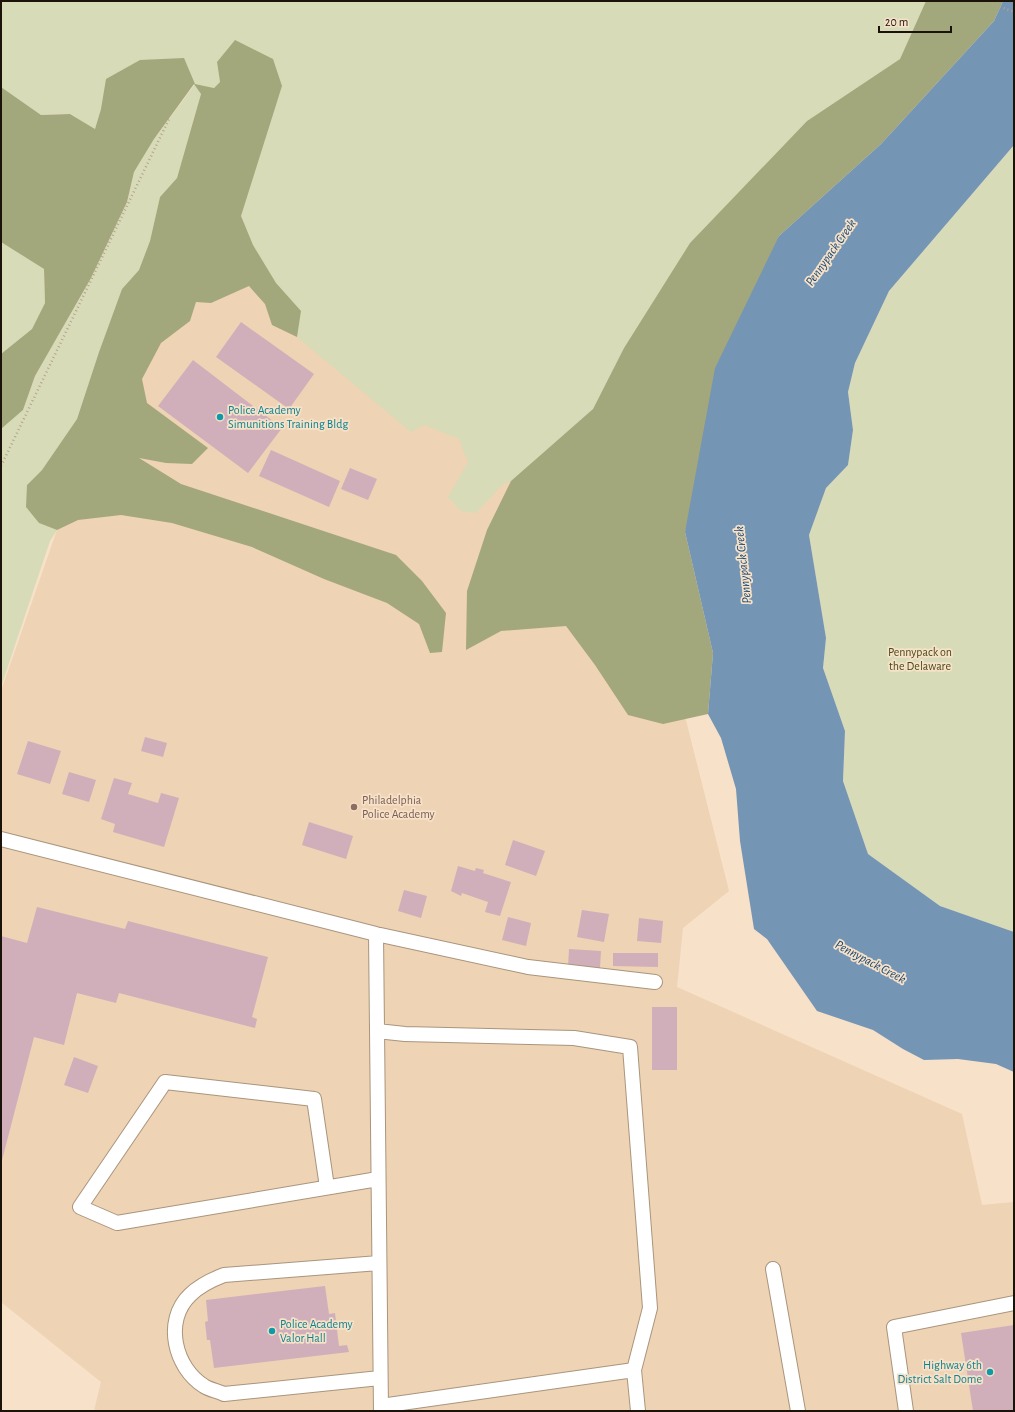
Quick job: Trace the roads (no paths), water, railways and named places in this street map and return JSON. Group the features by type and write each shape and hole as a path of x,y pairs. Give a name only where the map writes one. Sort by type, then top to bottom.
{"lane":[{"path":"1,839 376,934 528,967 655,982"},
{"path":"376,934 381,1408 634,1370"},
{"path":"377,1031 405,1034 574,1038 630,1047 650,1308 634,1370 638,1411"},
{"path":"327,1187 314,1099 165,1082 80,1206 117,1222 378,1179"},
{"path":"379,1263 224,1275 204,1283 188,1296 178,1314 175,1335 178,1355 189,1373 205,1387 224,1394 380,1378"},
{"path":"773,1269 798,1411"},
{"path":"906,1411 894,1327 1014,1303"}],"water":[{"name":"Pennypack Creek","path":"1003,1 1014,1 1014,145 889,291 855,363 848,392 853,430 848,465 826,488 809,535 826,638 823,668 845,731 843,781 868,854 940,906 1014,932 1014,1072 996,1064 958,1059 924,1060 873,1030 817,1011 767,939 754,929 740,841 736,789 721,738 708,714 713,653 685,532 715,368 779,236 881,144 994,21"}],"place":[{"name":"Police Academy Simunitions Training Bldg","path":"220,417"},
{"name":"Philadelphia Police Academy","path":"354,807"},
{"name":"Police Academy Valor Hall","path":"272,1331"},
{"name":"Highway 6th District Salt Dome","path":"990,1372"}],"park label":[{"name":"Pennypack on the Delaware","path":"920,659"}]}
